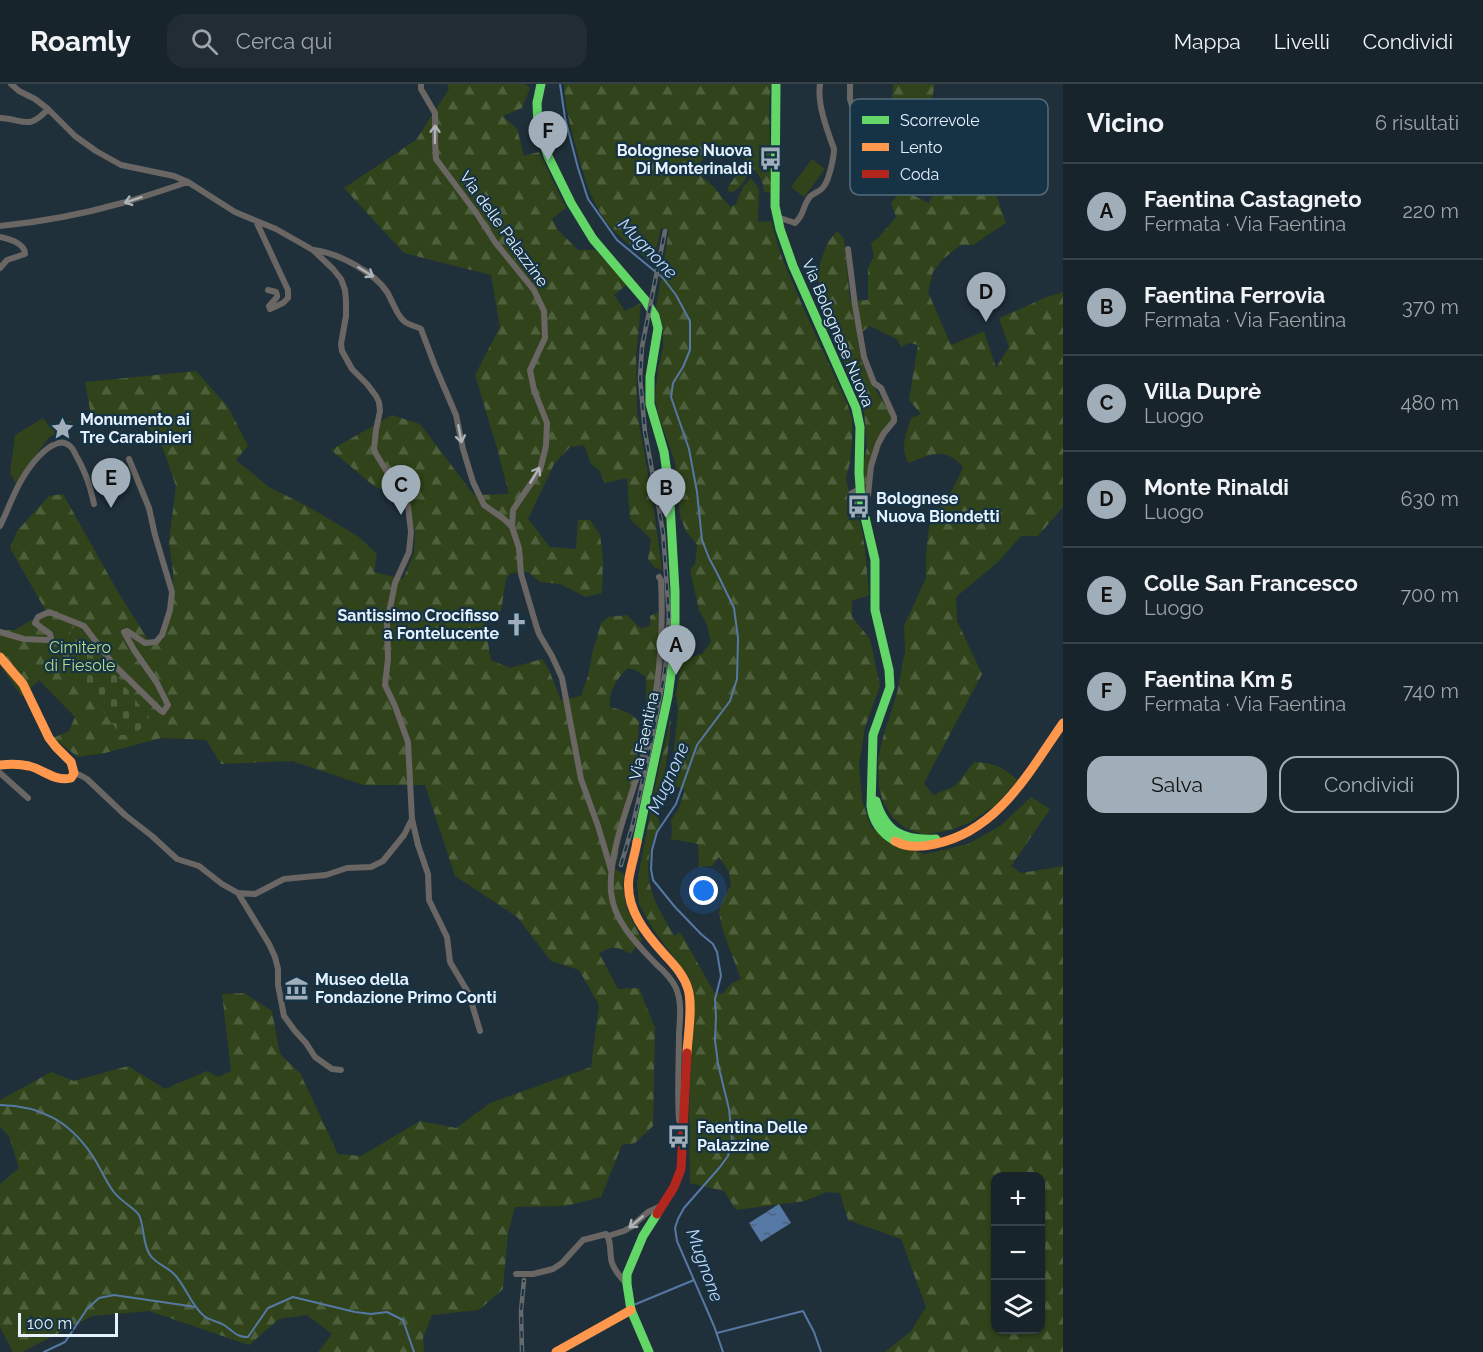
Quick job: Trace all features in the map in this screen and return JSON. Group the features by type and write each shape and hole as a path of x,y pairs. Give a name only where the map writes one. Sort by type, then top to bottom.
{"main road":[{"name":"Via Faentina","path":"541,84 537,103 538,127 548,156 571,203 593,239 645,300 658,322 650,377 650,404 664,452 669,488 675,591 675,644 668,696 628,892 639,923 683,977 690,1002 679,1174 674,1187 639,1244 627,1274 631,1310 649,1352"},
{"name":"Via Bolognese Nuova","path":"776,84 775,206 777,216 793,266 856,408 860,428 861,501 875,560 875,610 890,682 873,735 872,769 879,812 890,828 908,838 920,840 961,834 978,826 1012,797 1063,723"},
{"path":"0,657 25,688 49,738 73,765 74,774 67,779 60,779 34,767 0,765"},
{"path":"556,1352 631,1310"}],"street":[{"path":"11,84 48,109 75,136 96,151 121,165 174,176 188,182 236,212 276,229 313,250 333,268 341,279 347,309 341,344 342,351 352,369 376,396 380,411 374,448 408,506 411,532 409,552 395,583 387,623 388,659 385,685 408,742 412,819 428,874 429,900 447,938 450,962 469,994 480,1031"},
{"name":"Via delle Palazzine","path":"421,84 435,113 436,159 495,242 534,290 544,311 545,338 530,370 534,390 547,423 546,446 540,470 513,510 512,527"},
{"path":"777,216 795,223 804,212 810,196 825,186 834,149 820,104 820,84"},
{"path":"0,118 28,123 39,118 48,109"},
{"path":"0,226 92,211 188,182"},
{"path":"256,221 288,290 288,298 270,309 269,306 278,295 268,290"},
{"path":"0,237 24,247 25,251 25,254 7,260 0,268"},
{"path":"849,249 864,357 874,383 880,388 894,417 894,421 878,444 871,466 868,495 861,501"},
{"path":"313,250 326,251 368,272 379,281 404,321 421,329 456,415 473,483 484,505 512,527 519,548 521,574 536,626 562,678 581,779 611,870"},
{"path":"0,526 21,480 31,465 48,447 58,443 65,443 72,447 89,482 94,504"},
{"path":"0,632 24,639 48,640 51,638 50,634 35,623 38,617 49,612 84,626 113,664 163,712 168,705 157,683 124,632 128,631 146,643 156,642 162,635 170,610 171,592 149,508 129,459"},
{"path":"860,489 852,493 855,513 864,515"},
{"name":"Via Faentina","path":"659,577 663,615 657,685 642,760 621,827 611,870 611,892 618,916 627,931 674,983 679,996 678,1101 679,1120 684,1123"},
{"path":"0,773 28,798"},
{"path":"74,774 87,779 177,859 199,866 238,893 255,894 284,879 326,875 347,868 371,867 385,859 404,835 412,819"},
{"path":"238,893 275,957 284,1016 315,1057 332,1069 341,1070"},
{"path":"516,1274 533,1274 553,1269 562,1263 583,1240 624,1231 648,1212 662,1205"},
{"path":"608,1236 612,1263 627,1284"}],"green space":[{"path":"447,84 525,84 530,88 522,108 503,116 517,129 524,156 539,152 566,208 552,219 557,229 578,250 595,250 628,284 614,295 625,311 641,303 636,357 637,412 662,570 654,567 648,559 651,539 630,519 627,478 605,483 599,470 591,464 584,445 570,447 554,464 528,519 550,547 576,549 578,520 590,520 600,534 603,561 602,593 586,597 560,584 540,582 528,572 511,573 506,579 501,611 484,620 491,660 510,668 542,659 561,700 581,696 601,623 608,617 627,615 641,629 650,625 650,616 658,612 658,652 650,720 646,720 646,677 635,670 628,668 620,676 612,691 610,701 610,707 622,710 639,722 637,759 615,869 624,874 625,901 642,940 630,954 615,948 599,953 618,989 639,988 655,1028 653,1126 635,1143 622,1145 601,1197 566,1206 515,1207 508,1233 503,1289 479,1310 432,1315 423,1338 424,1352 318,1352 332,1334 307,1315 279,1319 249,1345 149,1311 92,1316 22,1352 13,1352 0,1327 0,1184 19,1168 9,1136 0,1127 0,1100 51,1072 74,1081 128,1066 165,1089 207,1071 218,1077 231,1071 222,994 244,993 272,1011 280,1054 300,1073 338,1154 361,1156 420,1121 456,1128 490,1103 591,1067 599,1005 579,970 551,961 517,917 455,876 425,785 364,785 292,761 221,764 206,740 161,738 105,753 78,757 53,738 69,731 75,717 39,680 22,697 0,665 0,630 15,630 46,611 10,548 17,531 49,496 63,494 118,592 152,646 163,640 173,606 173,571 169,542 176,486 162,446 144,422 93,426 85,382 196,371 228,407 248,446 236,460 269,487 309,507 359,537 377,554 374,572 403,579 414,553 415,532 408,498 375,487 331,450 392,415 420,424 474,495 509,494 475,375 500,327 491,275 404,253 344,188 416,140 449,89"},
{"path":"564,84 771,84 769,106 771,193 764,192 757,172 751,167 738,189 730,193 727,189 747,161 739,148 731,150 725,156 707,154 694,170 713,186 730,207 736,204 743,187 751,178 759,189 758,222 771,221 782,258 847,403 852,420 850,462 846,478 853,511 860,522 869,595 852,601 852,617 870,639 880,686 865,727 859,765 862,800 871,827 892,844 925,854 968,844 1000,826 1031,797 1050,809 1011,866 1021,873 1063,866 1063,1352 885,1352 911,1331 926,1307 901,1239 848,1220 840,1193 827,1192 805,1201 736,1210 724,1191 690,1183 689,1120 693,1000 689,978 653,929 639,904 637,883 670,721 658,817 660,824 649,855 648,869 653,895 666,922 675,936 680,932 714,992 722,994 731,984 741,979 722,928 719,912 731,885 729,872 719,857 712,866 699,867 698,844 671,840 671,820 678,810 685,790 670,784 681,660 702,654 711,642 707,625 699,610 690,570 695,564 697,545 686,531 680,517 675,462 658,414 655,397 663,348 663,326 656,307 669,230 661,228 653,264 606,222 590,192 567,108"},
{"path":"893,84 935,84 932,99 892,99"},
{"path":"812,159 825,169 804,197 791,187"},
{"path":"898,195 912,195 929,203 933,195 996,195 1006,223 973,245 961,245 943,259 933,272 928,292 951,345 984,331 996,368 1009,347 999,318 1063,292 1063,507 1038,536 1021,536 998,562 956,597 957,621 982,674 924,783 933,795 955,786 974,762 998,766 1018,780 996,805 969,823 925,835 905,828 892,817 883,802 879,787 878,760 897,693 905,652 904,626 926,578 929,527 954,487 963,467 950,456 943,454 930,455 908,463 904,451 906,435 911,418 921,414 909,400 918,345 909,343 901,347 897,339 870,326 857,338 862,362 870,381 892,416 891,422 884,431 866,491 863,486 862,469 867,447 864,412 835,339 819,288 818,273 828,242 837,231 844,239 850,301 868,300 868,268 874,256 871,243 896,217 891,203"},
{"path":"43,418 48,424 72,421 74,427 49,437 16,484 10,473 15,435"},
{"name":"Cimitero di Fiesole","path":"78,624 150,719 130,738 128,735 121,735 82,684 79,686 63,664 57,668 45,652 71,633 70,631"}],"water":[{"path":"779,1204 791,1223 761,1242 749,1223"}],"waterway":[{"name":"Mugnone","path":"560,84 565,118 588,199 617,240 663,278 676,295 690,321 690,350 673,383 671,397 689,449 697,492 702,540 734,608 738,638 737,679 730,701 697,745 676,804 657,832 652,850 651,869 653,880 675,907 713,944 717,952 721,976 715,999 715,1040 718,1064 729,1109 732,1139 728,1156 684,1208 675,1228 677,1241 723,1352"},
{"path":"0,1105 41,1112 74,1133 92,1155 113,1191 139,1215 150,1255 175,1275 199,1312 206,1318 222,1324 238,1335 248,1337 268,1308 293,1297 355,1312 371,1314 387,1312 403,1320 414,1352"},
{"path":"636,1304 694,1280"},
{"path":"44,1352 65,1342 87,1309 99,1298 114,1295 196,1307"},
{"path":"717,1333 803,1311 821,1352"}],"railway":[{"path":"621,865 650,749 665,671 669,616 663,532 645,432 640,378 642,347 665,231"},
{"path":"522,1352 521,1311 524,1280"}],"traffic: fast":[{"path":"541,84 537,103 538,127 548,156 571,203 593,239 645,300 655,316 658,328 650,377 650,404 664,452 669,487 675,591 675,644 668,696 637,842"},
{"path":"776,84 775,206 780,229 793,266 856,408 860,427 861,500 875,560 875,610 889,670 890,687 873,735 871,806 878,826 895,841"},
{"path":"876,801 885,821 898,833 915,838 936,839"},
{"path":"649,1352 631,1310 627,1274 643,1236 657,1214"}],"traffic: slow":[{"path":"0,657 23,684 49,738 71,762 74,773 71,778 65,779 29,766 0,765"},
{"path":"895,841 910,846 930,845 957,837 977,826 1010,797 1063,723"},
{"path":"637,842 629,878 630,900 644,930 678,970 686,984 690,1003 687,1053"},
{"path":"556,1352 631,1310"}],"traffic: jam":[{"path":"657,1214 674,1187 681,1169 687,1053"}],"place":[{"name":"Bolognese Nuova Di Monterinaldi","path":"770,159"},
{"name":"Faentina Km 5","path":"548,161"},
{"name":"Monte Rinaldi","path":"986,322"},
{"name":"Monumento ai Tre Carabinieri","path":"62,428"},
{"name":"Bolognese Nuova Biondetti","path":"858,507"},
{"name":"Colle San Francesco","path":"111,508"},
{"name":"Villa Duprè","path":"401,515"},
{"name":"Faentina Ferrovia","path":"666,518"},
{"name":"Santissimo Crocifisso a Fontelucente","path":"517,624"},
{"name":"Faentina Castagneto","path":"676,675"},
{"name":"Museo della Fondazione Primo Conti","path":"297,988"},
{"name":"Faentina Delle Palazzine","path":"679,1136"}]}
